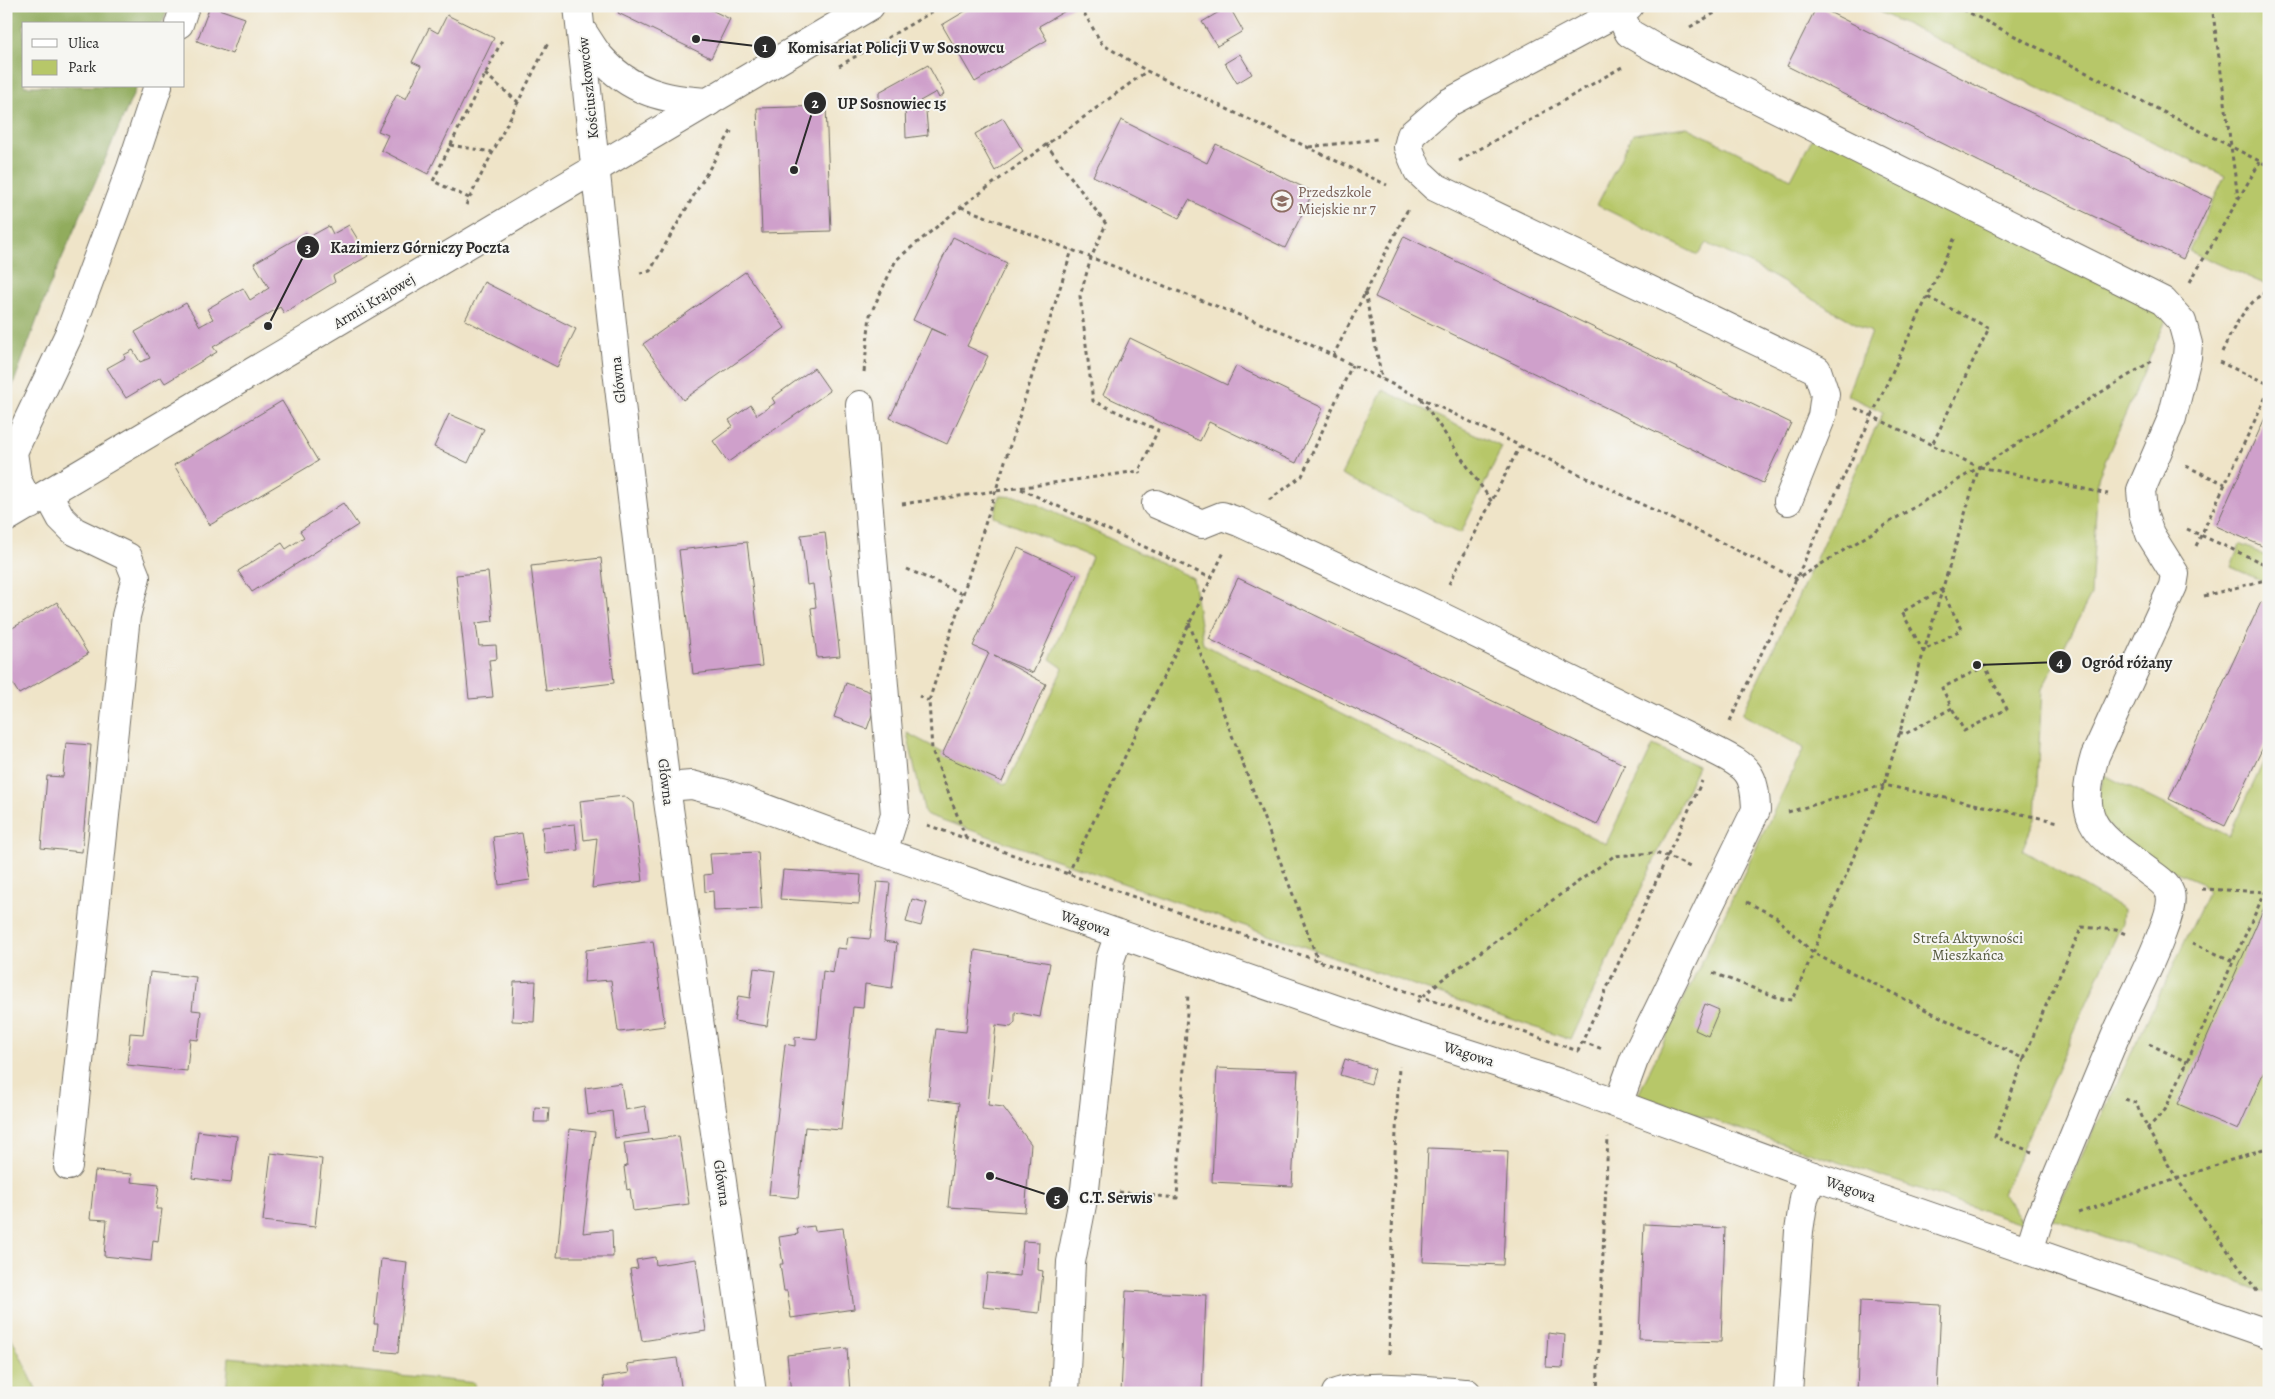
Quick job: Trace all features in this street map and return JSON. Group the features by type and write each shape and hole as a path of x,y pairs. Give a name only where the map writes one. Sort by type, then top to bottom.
{"street":[{"path":"180,22 185,6"},
{"name":"Armii Krajowej","path":"6,518 870,6"},
{"path":"1788,501 1822,416 1825,394 1817,370 1435,188 1418,171 1408,147 1411,135 1448,104 1624,9 1629,33 1655,48 2162,301 2182,322 2188,344 2187,357 2172,418 2141,490 2142,505 2150,534 2173,582 2095,756 2088,781 2087,806 2097,829 2116,847 2162,882 2170,893 2169,907 2159,939 2062,1165 2029,1251"},
{"path":"580,18 600,57 624,79 644,90 675,100 709,102"},
{"name":"Kościuszkowców","path":"580,18 596,170"},
{"path":"68,1166 126,616 136,577 128,557 74,531 17,480 14,452 70,332 131,168 157,88"},
{"name":"Główna","path":"596,170 616,370 666,787 752,1393"},
{"path":"860,404 895,814 883,852"},
{"path":"1156,504 1202,524 1222,516 1239,522 1716,751 1736,761 1751,775 1755,792 1756,810 1634,1060 1614,1117"},
{"name":"Wagowa","path":"666,787 692,785 726,794 883,852 1401,1032 1614,1117 1813,1176 2269,1334"},
{"path":"1065,1393 1071,1262 1085,1189 1110,960 1119,934"},
{"path":"1788,1393 1800,1231 1804,1198 1813,1176"},
{"path":"1336,1393 1343,1390 1388,1389 1467,1393"}],"path":[{"path":"836,68 942,6"},
{"path":"1080,6 1102,44 1147,71 1308,147 1411,135"},
{"path":"1435,188 1448,168 1726,6"},
{"path":"1956,6 2269,166"},
{"path":"2212,6 2238,198"},
{"path":"450,145 492,152 552,36"},
{"path":"469,198 433,181 503,38"},
{"path":"860,404 870,315 896,260 961,207 1147,71"},
{"path":"485,74 518,102"},
{"path":"650,271 734,126"},
{"path":"1046,144 1106,224 1091,258 1080,296 1093,401 1158,430 1139,471"},
{"path":"2173,312 2260,162"},
{"path":"895,814 1578,1051 1969,204"},
{"path":"1333,356 1409,206"},
{"path":"961,207 1288,334 1797,579"},
{"path":"966,838 932,750 929,702 1072,250"},
{"path":"2269,289 2262,293 2235,323 2218,362 2269,384"},
{"path":"1365,292 1382,380"},
{"path":"2262,293 2269,296"},
{"path":"1927,297 1989,328 1932,445"},
{"path":"1797,579 2158,358 2187,357"},
{"path":"1068,874 1239,522 1302,476 1352,365"},
{"path":"2269,390 2191,557 2173,582 2192,600 2269,579"},
{"path":"1420,398 1492,502"},
{"path":"1872,416 1979,467 2142,505 2201,536 2269,566"},
{"path":"1434,614 1520,446"},
{"path":"2156,452 2225,484"},
{"path":"1684,958 1700,968 1782,999 1793,1000 1884,784 1979,467"},
{"path":"869,508 1139,471"},
{"path":"1139,471 1156,504"},
{"path":"1020,488 1211,578"},
{"path":"872,554 963,594"},
{"path":"1923,651 1962,629 1941,590"},
{"path":"1923,651 1902,612 1941,590"},
{"path":"1190,623 1319,960"},
{"path":"1985,666 2008,709 1964,731 1952,708 1942,688 1985,666"},
{"path":"1899,732 1905,734 1952,708"},
{"path":"1756,810 1774,816 1884,784 2097,829"},
{"path":"1388,1389 1393,1198 1401,1032 1408,1012 1440,981 1614,856 1654,853 1667,856 1722,882 1734,895 1776,917 1813,953 2024,1059"},
{"path":"2195,884 2203,889"},
{"path":"2200,897 2203,889"},
{"path":"2147,1129 2165,1110 2233,961 2267,892 2203,889 2170,893"},
{"path":"2062,1165 1995,1137 2042,1014 2082,927 2116,930 2159,939 2233,961"},
{"path":"1177,1198 1188,981 1196,961"},
{"path":"2118,1031 2187,1062"},
{"path":"2095,1087 2136,1104 2147,1129 2178,1177 2261,1297"},
{"path":"1597,1393 1614,1117"},
{"path":"2040,1219 2055,1223 2060,1219 2178,1177 2269,1147"}],"green space":[{"path":"6,6 169,6 163,22 22,22 22,88 136,88 48,290 6,404"},
{"path":"1867,6 2269,6 2269,286 2189,251 2225,176"},
{"name":"Strefa Aktywności Mieszkańca","path":"1687,127 1791,179 1818,127 2175,299 2098,478 2091,595 2042,689 2035,819 2022,850 2123,909 2122,923 2003,1193 2024,1224 1638,1095 1804,748 1742,714 1883,412 1847,395 1871,332 1749,263 1706,243 1698,255 1597,205 1633,134"},
{"path":"1383,390 1502,447 1461,533 1341,475"},
{"path":"999,496 1022,497 1193,578 1203,644 1606,844 1653,745 1698,766 1571,1040 925,814 907,733 1006,785 1063,668 1050,659 1092,557 994,517"},
{"path":"2240,544 2269,557 2269,584 2231,567"},
{"path":"2269,750 2269,1293 2052,1219 2208,893 2200,882 2143,858 2095,813 2104,775 2229,836"},
{"path":"6,1326 38,1393 6,1393"},
{"path":"229,1357 475,1383 474,1393 226,1393"}],"building":[{"path":"210,6 245,18 232,54 197,41"},
{"path":"621,6 703,6 730,19 711,58 618,13"},
{"path":"974,6 1074,6 1039,26 1047,40 975,82 942,25"},
{"path":"1229,6 1243,31 1217,46 1202,22"},
{"path":"1817,6 2011,103 2212,199 2183,259 1982,163 1787,66"},
{"path":"447,15 494,38 428,174 381,150 388,135 378,131 397,94 406,99 421,66 412,62 429,28 438,33"},
{"path":"1240,54 1252,74 1237,83 1225,63"},
{"path":"928,65 944,94 939,98 936,92 920,101 926,111 928,135 906,138 905,103 879,103 879,92"},
{"path":"826,106 831,231 762,233 757,108"},
{"path":"1003,118 1023,151 995,171 975,134"},
{"path":"1121,120 1207,163 1216,144 1313,192 1285,248 1189,200 1179,218 1093,176"},
{"path":"349,225 368,256 333,276 335,282 284,313 280,307 213,347 217,352 165,383 161,377 126,398 107,368 125,358 124,355 133,350 140,362 150,358 135,332 186,303 200,326 213,319 207,309 243,288 250,300 269,288 254,263 306,233 309,237 329,226 333,234"},
{"path":"1404,236 1791,423 1763,483 1375,297"},
{"path":"953,237 1007,263 967,346 988,356 947,444 890,418 931,329 947,336 913,320"},
{"path":"745,272 785,328 683,400 643,344"},
{"path":"484,282 576,329 557,367 465,320"},
{"path":"1130,338 1227,385 1236,366 1323,408 1296,463 1209,422 1200,441 1103,395"},
{"path":"814,368 830,391 728,462 713,441 733,426 729,420 751,405 757,415 775,403 772,398"},
{"path":"282,401 318,461 210,525 174,465"},
{"path":"2269,409 2269,549 2216,526"},
{"path":"449,414 484,429 468,463 434,447"},
{"path":"343,503 358,525 252,592 238,571 282,543 286,549 304,537 300,531"},
{"path":"825,532 840,656 817,658 811,608 816,607 813,584 807,585 801,535"},
{"path":"747,542 762,666 693,674 679,550"},
{"path":"1018,548 1077,575 1033,673 994,656 1046,684 1002,782 942,755 989,653 973,646"},
{"path":"601,558 614,683 546,691 531,566"},
{"path":"488,572 493,621 476,623 479,646 496,645 497,659 489,660 493,697 469,699 456,575"},
{"path":"1238,578 1625,765 1597,825 1209,639"},
{"path":"57,602 88,654 19,694 6,673 6,625 9,630"},
{"path":"2261,602 2269,605 2269,735 2225,826 2169,799"},
{"path":"846,683 879,695 867,729 834,717"},
{"path":"66,743 91,745 82,852 41,848 47,776 63,777"},
{"path":"624,796 633,803 643,881 592,888 597,838 584,840 580,801"},
{"path":"575,824 578,850 544,853 542,827"},
{"path":"522,833 530,880 499,885 493,837"},
{"path":"758,852 762,909 714,911 713,891 705,892 704,875 712,874 710,854"},
{"path":"783,870 861,875 859,904 780,899"},
{"path":"877,882 890,883 884,941 897,943 892,988 865,984 863,1008 853,1007 841,1130 805,1127 798,1198 769,1195 785,1044 795,1046 795,1037 817,1039 823,971 833,973 837,948 846,949 848,937 870,939"},
{"path":"912,899 927,903 921,926 906,922"},
{"path":"2266,903 2269,904 2269,1060 2238,1130 2178,1104"},
{"path":"653,941 665,1026 620,1032 618,1031 611,980 584,982 586,950"},
{"path":"975,950 1050,963 1040,1017 1015,1012 1015,1022 1011,1027 996,1025 988,1105 1003,1107 1031,1144 1025,1212 948,1207 959,1103 928,1099 936,1029 966,1032"},
{"path":"754,968 775,971 767,1026 734,1021 738,996 750,998"},
{"path":"150,972 196,977 192,1010 201,1011 198,1040 190,1039 187,1071 127,1065 130,1033 143,1034"},
{"path":"536,981 534,1022 512,1021 514,982"},
{"path":"1705,1004 1719,1010 1708,1036 1695,1030"},
{"path":"1345,1059 1375,1069 1371,1084 1340,1075"},
{"path":"1217,1068 1298,1071 1292,1186 1212,1182"},
{"path":"621,1083 625,1110 645,1106 649,1133 615,1138 612,1111 588,1115 585,1088"},
{"path":"535,1107 549,1108 548,1122 534,1122"},
{"path":"569,1129 595,1132 583,1233 612,1230 613,1257 557,1257"},
{"path":"198,1131 237,1136 231,1183 192,1178"},
{"path":"679,1136 689,1204 633,1211 630,1189 627,1190 624,1167 627,1166 624,1143"},
{"path":"1428,1148 1508,1151 1503,1265 1423,1262"},
{"path":"271,1153 322,1159 315,1227 263,1221"},
{"path":"95,1171 132,1174 131,1182 159,1185 156,1209 162,1209 158,1241 153,1240 151,1261 104,1256 107,1220 90,1219"},
{"path":"1644,1224 1725,1228 1721,1342 1639,1339"},
{"path":"814,1226 815,1231 843,1228 854,1309 791,1318 780,1264 783,1264 779,1237 798,1234 797,1228"},
{"path":"1023,1241 1039,1242 1038,1270 1043,1271 1039,1313 983,1307 987,1273 1020,1276"},
{"path":"655,1257 656,1265 696,1259 706,1331 642,1341 630,1269 638,1268 636,1260"},
{"path":"381,1259 407,1262 398,1353 375,1351 378,1324 374,1324"},
{"path":"1126,1291 1206,1295 1202,1393 1121,1393"},
{"path":"1860,1301 1941,1305 1937,1393 1857,1393"},
{"path":"1548,1333 1565,1335 1563,1368 1546,1367"},
{"path":"847,1348 850,1393 791,1393 787,1355"},
{"path":"677,1358 682,1393 605,1393 603,1377 629,1373 627,1364"}],"place":[{"name":"Komisariat Policji V w Sosnowcu","path":"696,39"},
{"name":"UP Sosnowiec 15","path":"794,170"},
{"name":"Przedszkole Miejskie nr 7","path":"1282,201"},
{"name":"Kazimierz Górniczy Poczta","path":"268,326"},
{"name":"Ogród różany","path":"1977,665"},
{"name":"C.T. Serwis","path":"990,1176"}]}
